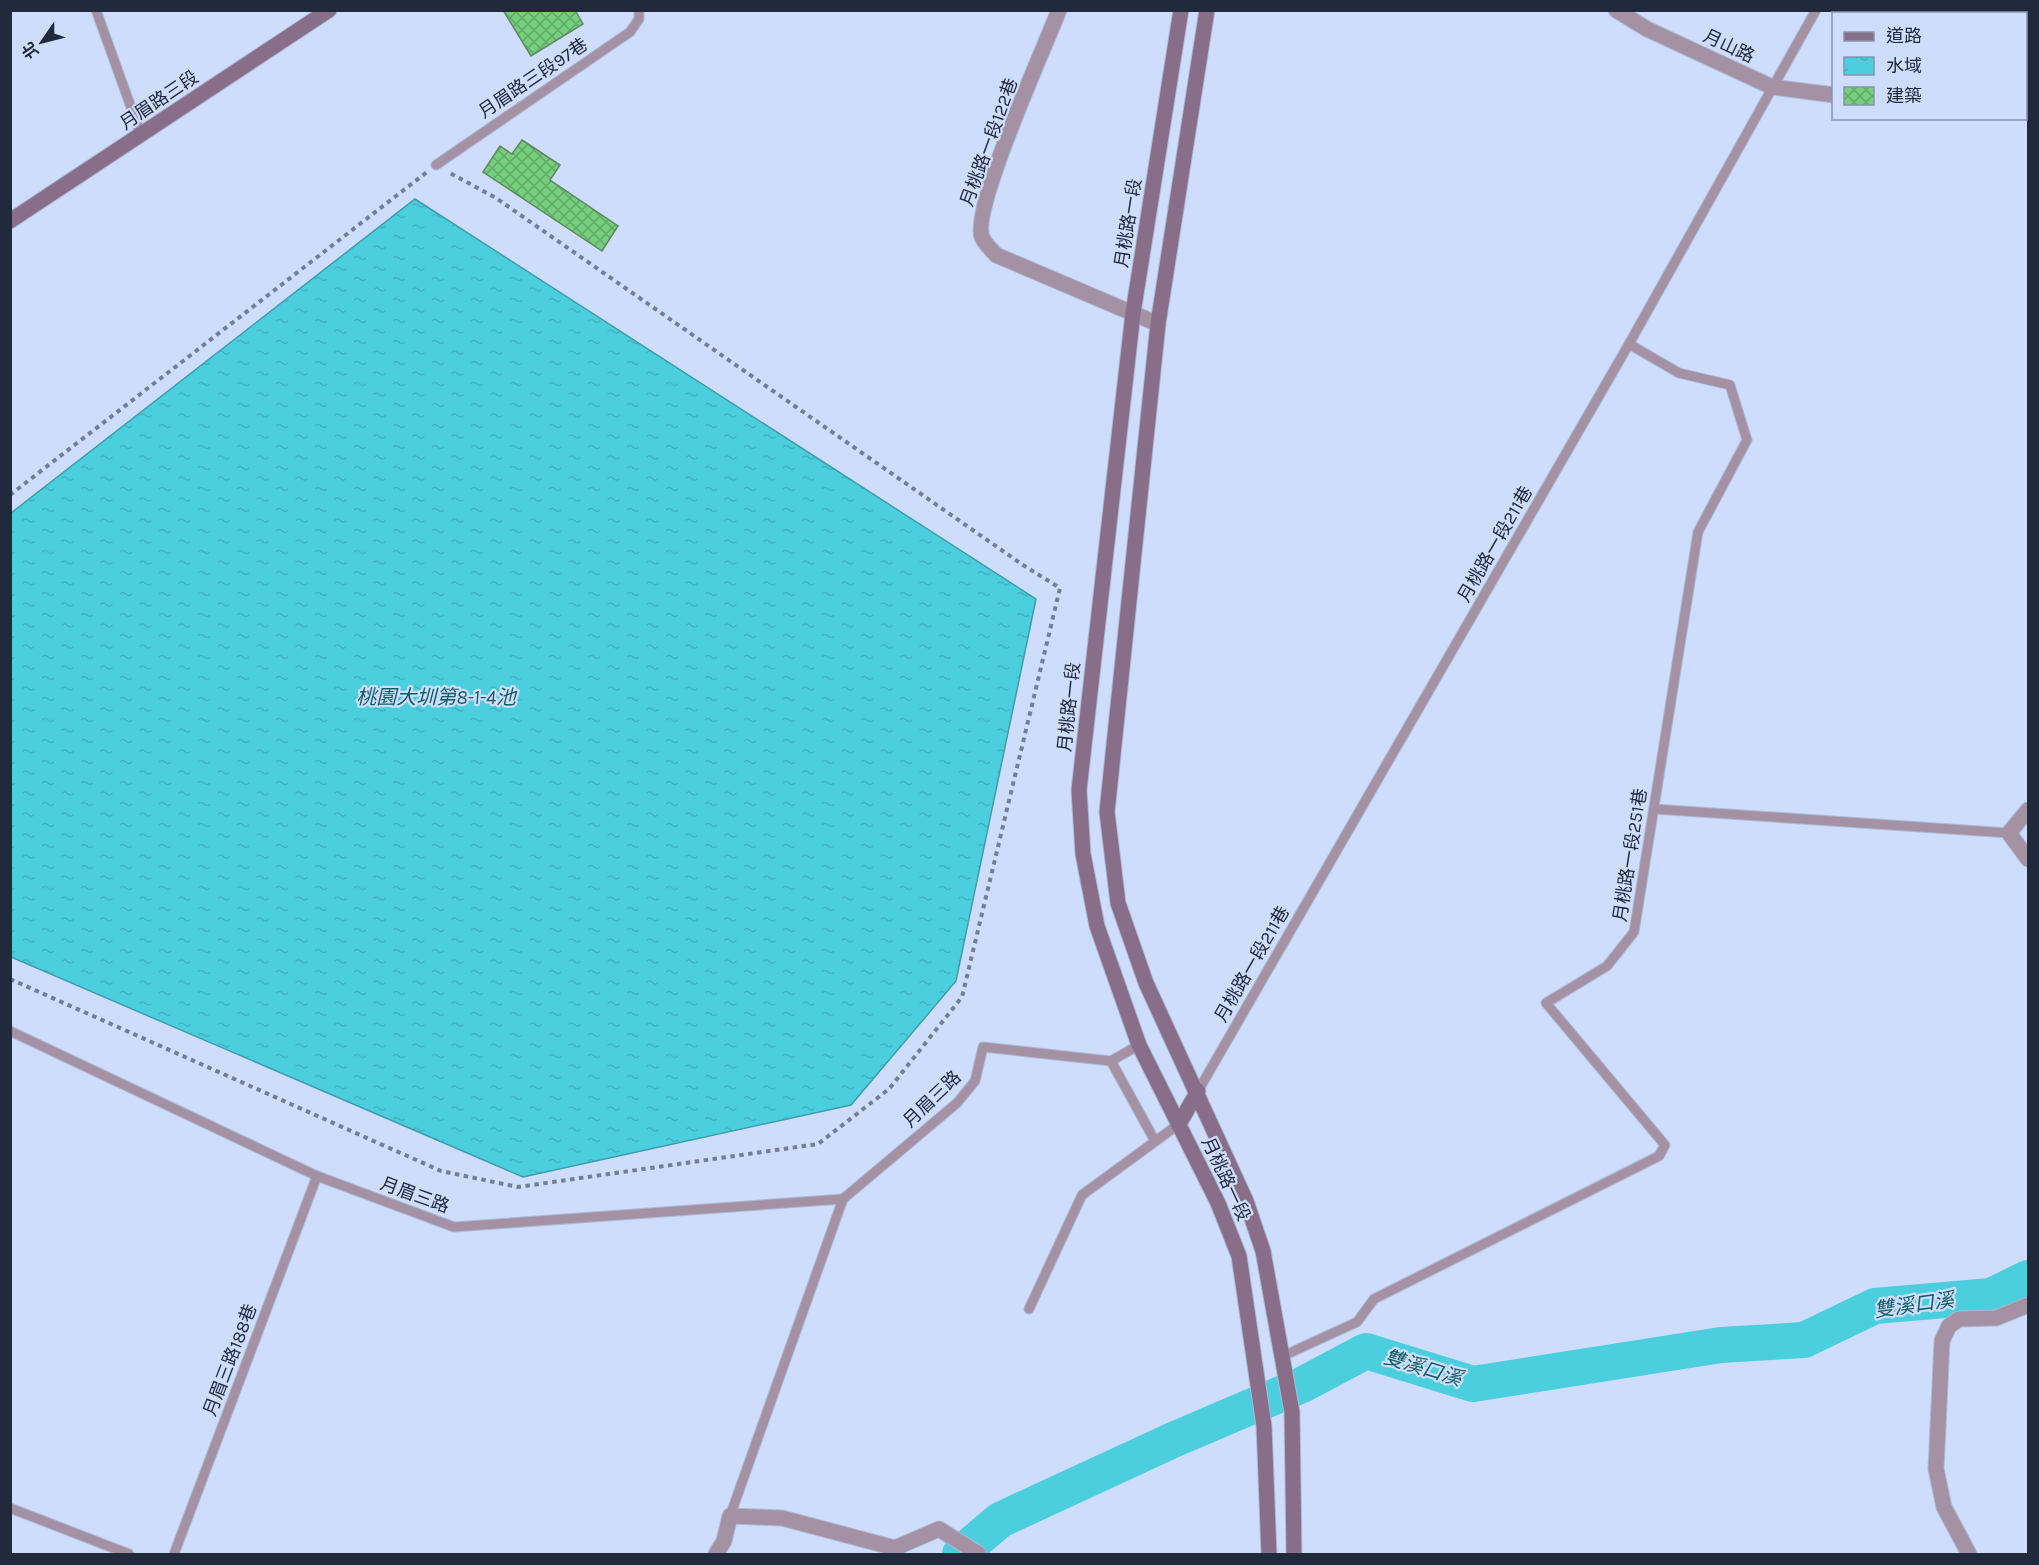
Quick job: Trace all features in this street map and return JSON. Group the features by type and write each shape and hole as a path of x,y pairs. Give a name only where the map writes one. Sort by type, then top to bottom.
{"street":[{"name":"月眉路三段","path":"10,221 329,10"},
{"name":"月桃路一段122巷","path":"1059,10 981,214 982,237 996,255 1158,324"},
{"name":"月桃路一段","path":"1181,10 1133,313 1079,790 1083,854 1097,926 1139,1045 1218,1203 1239,1256 1264,1426 1269,1554"},
{"name":"月桃路一段","path":"1207,10 1158,324 1107,812 1118,903 1146,983 1198,1091 1246,1202 1259,1241 1292,1412 1294,1554"},
{"name":"月山路","path":"1616,10 1647,29 1772,87 1832,95"},
{"path":"2028,810 2009,833 2028,859"},
{"path":"1179,1124 1198,1091"},
{"path":"1969,1554 1944,1507 1936,1469 1942,1341 1949,1326 1959,1319 1996,1318 2028,1305"},
{"path":"716,1554 724,1540 730,1516 782,1518 870,1544 895,1548 939,1529 979,1554"}],"lane":[{"path":"96,10 141,135"},
{"name":"月眉路三段97巷","path":"436,165 630,32 639,19 639,10"},
{"name":"月桃路一段211巷","path":"1198,1091 1629,344 1816,10"},
{"name":"月桃路一段251巷","path":"1284,1362 1357,1322 1374,1299 1659,1156 1665,1145 1546,1003 1607,966 1634,932 1698,532 1746,440 1730,385 1679,373 1629,344"},
{"path":"1654,809 2009,833"},
{"name":"月眉三路","path":"10,1031 317,1176 454,1227 843,1199 957,1103 975,1082 983,1047 1111,1061"},
{"path":"1139,1045 1111,1061 1155,1142"},
{"path":"1029,1310 1082,1195 1179,1124"},
{"name":"月眉三路188巷","path":"174,1554 317,1176"},
{"path":"730,1516 843,1199"},
{"path":"10,1508 129,1554"}],"path":[{"path":"10,495 436,165 496,198 1023,565 1060,588 962,997 889,1089 818,1144 518,1187 441,1171 10,979"}],"water":[{"name":"桃園大圳第8-1-4池","path":"415,199 1036,599 956,981 851,1105 523,1177 11,957 11,513"}],"building":[{"path":"503,10 575,10 583,24 531,56"},
{"path":"522,140 560,165 550,180 618,226 602,251 483,172 500,146 512,154"}],"waterway":[{"name":"雙溪口溪","path":"960,1554 1000,1520 1173,1440 1302,1385 1366,1351 1473,1384 1721,1345 1804,1340 1875,1306 1991,1296 2028,1278"}]}
